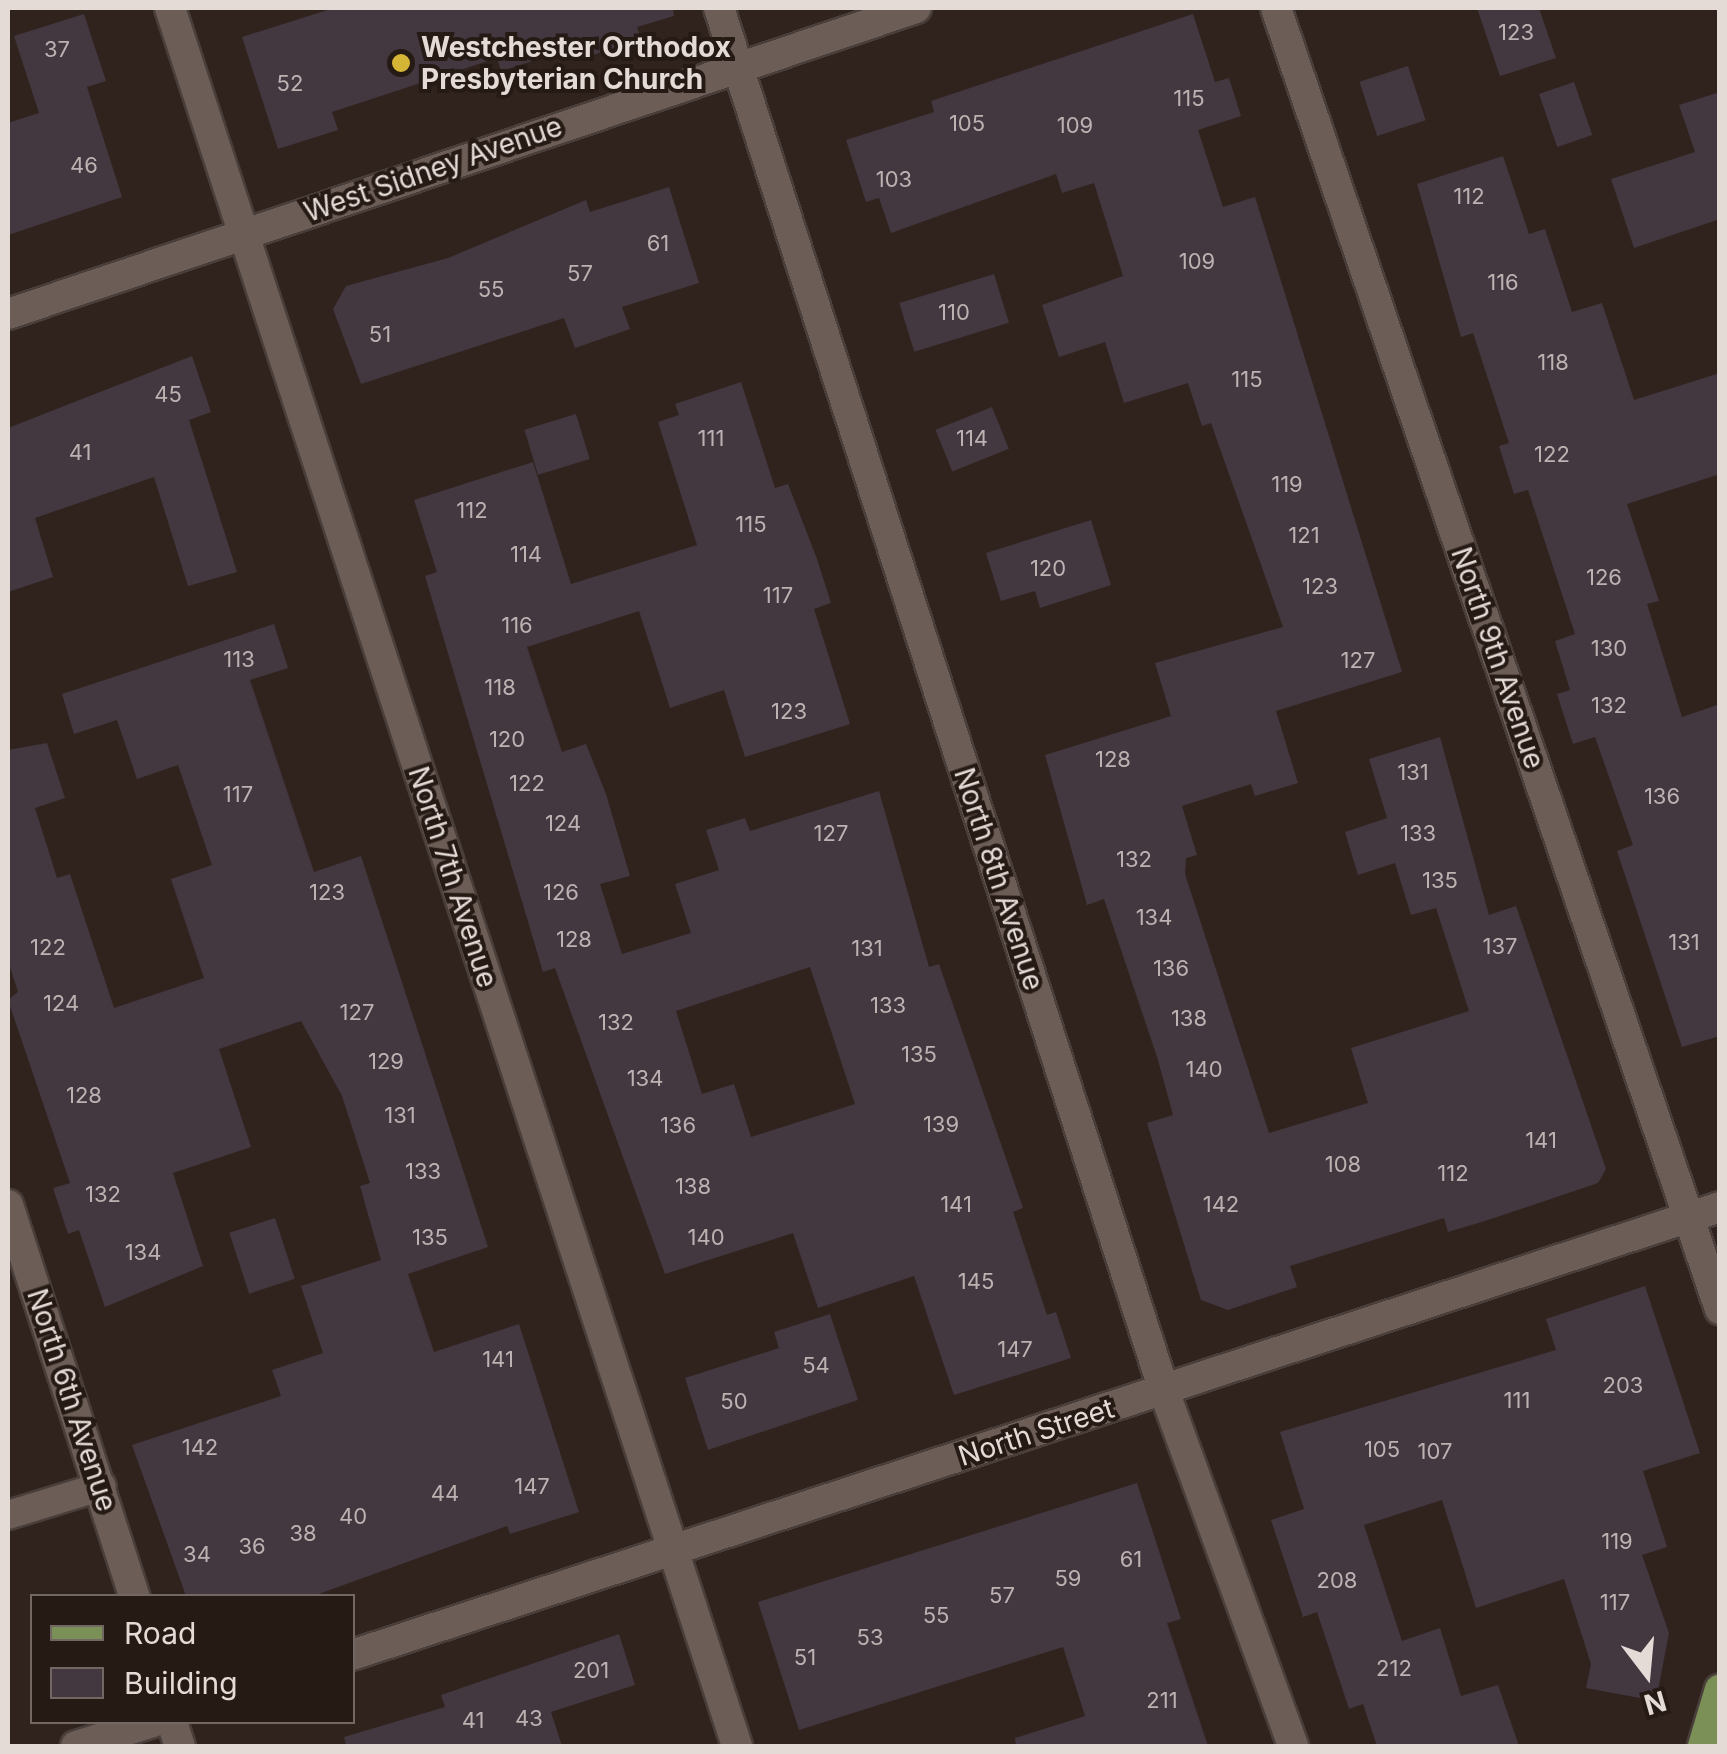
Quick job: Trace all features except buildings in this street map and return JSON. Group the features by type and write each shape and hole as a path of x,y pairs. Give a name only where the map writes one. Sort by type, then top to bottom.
{"main road":[{"path":"1703,1746 1720,1689"}],"street":[{"name":"North 7th Avenue","path":"170,8 737,1746"},
{"name":"North 8th Avenue","path":"719,8 1164,1391 1292,1746"},
{"name":"West Sidney Avenue","path":"8,314 916,8"},
{"name":"North 9th Avenue","path":"1276,8 1720,1309"},
{"name":"North 6th Avenue","path":"8,1205 102,1486 133,1594"},
{"name":"North Street","path":"355,1654 1720,1207"},
{"path":"76,1746 147,1724"}],"lane":[{"path":"8,1515 102,1486"}],"place":[{"name":"Westchester Orthodox Presbyterian Church","path":"401,63"}]}
